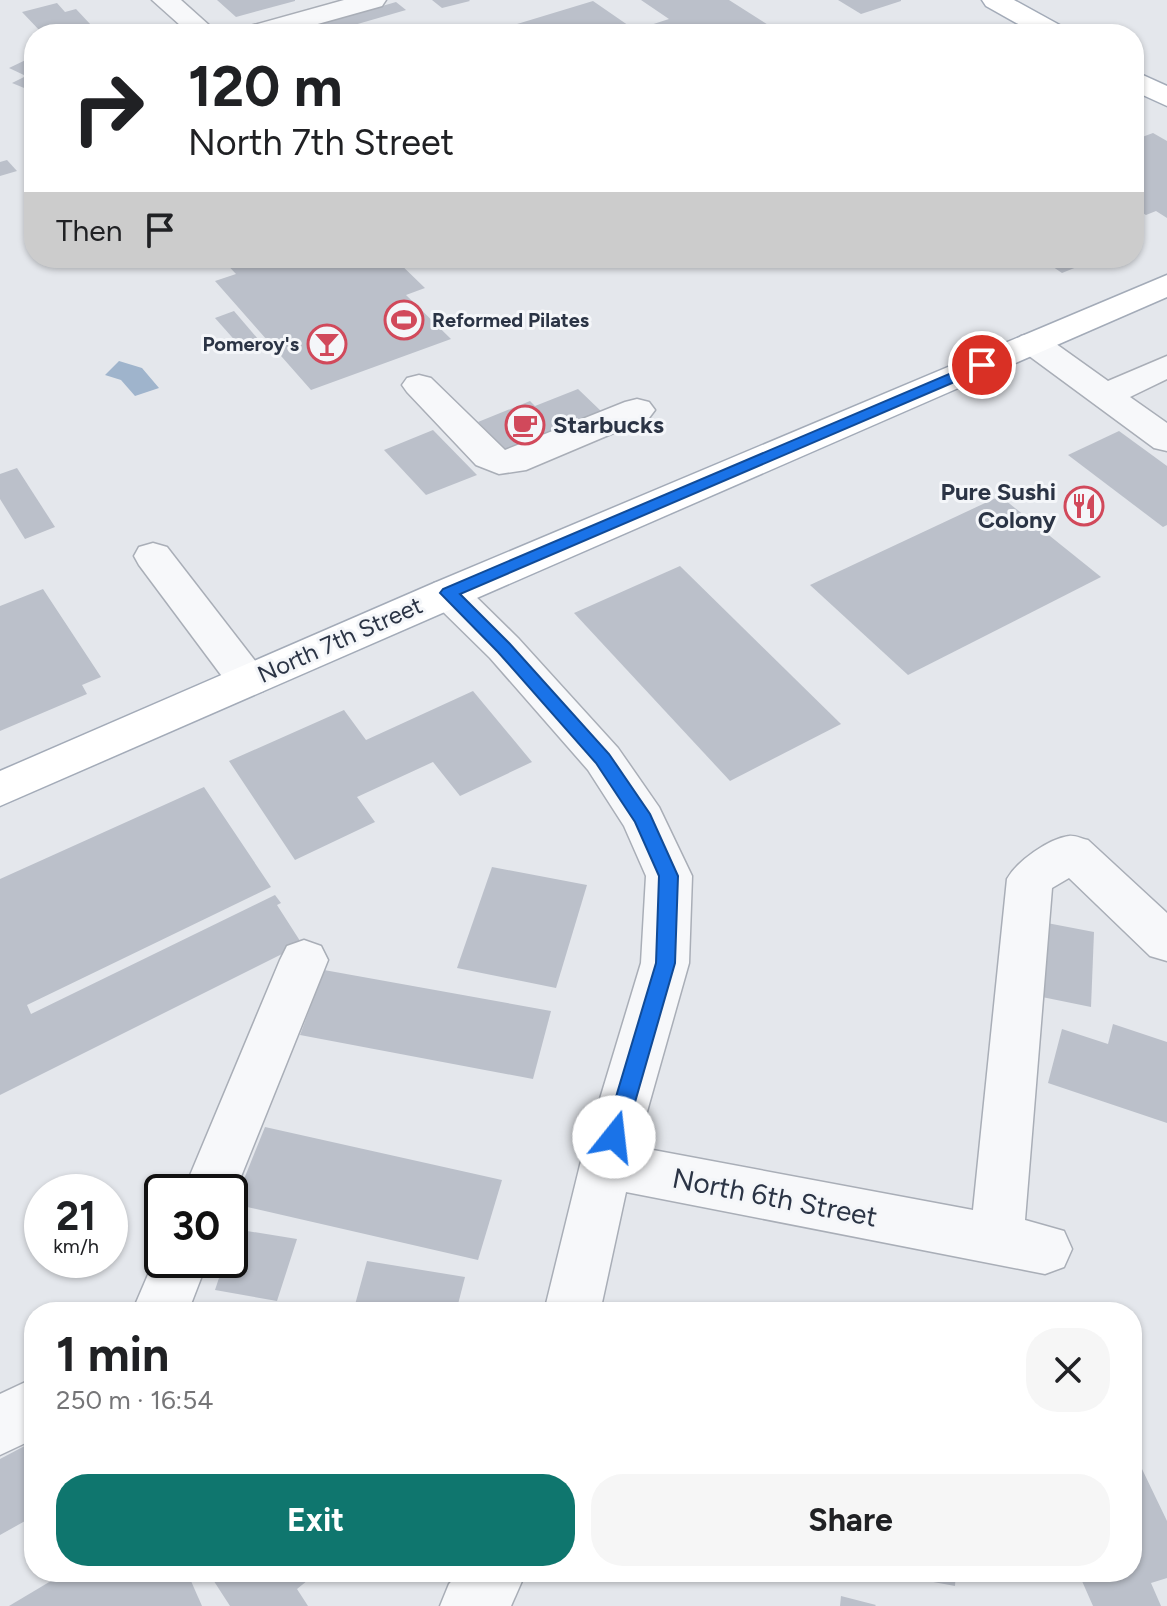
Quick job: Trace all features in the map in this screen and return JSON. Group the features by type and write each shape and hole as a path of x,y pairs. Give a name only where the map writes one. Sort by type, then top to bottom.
{"main road":[{"path":"995,0 1037,24"},
{"path":"1144,85 1167,98"},
{"name":"North 7th Street","path":"0,789 1167,285"}],"street":[{"path":"165,0 194,24"},
{"path":"288,24 373,0"},
{"path":"1033,343 1167,440"},
{"path":"1105,395 1167,366"},
{"path":"419,385 489,457 499,462 513,462 637,410"},
{"path":"153,556 248,681"},
{"path":"448,593 504,648 603,759 643,819 669,876 665,963 606,1165 574,1302"},
{"name":"North 6th Street","path":"606,1165 1021,1244 1030,879 1072,853 1167,942"},
{"path":"216,1174 304,960"},
{"path":"164,1302 174,1278"},
{"path":"0,1426 24,1413"},
{"path":"471,1606 490,1582"}],"water":[{"path":"119,361 142,368 159,388 135,396 121,380 105,375"}],"building":[{"path":"217,0 295,0 295,1 236,17"},
{"path":"432,0 469,0 470,1 442,8"},
{"path":"641,0 729,0 767,24 654,24 669,19"},
{"path":"838,0 901,0 901,1 861,14"},
{"path":"593,1 626,24 517,24"},
{"path":"396,2 406,10 358,24 320,24"},
{"path":"57,3 65,12 76,9 90,24 33,24 22,12"},
{"path":"24,61 24,75 9,68"},
{"path":"24,77 24,88 12,83"},
{"path":"1153,133 1167,141 1167,218 1156,211 1144,214 1144,136"},
{"path":"7,160 17,171 0,176 0,162"},
{"path":"230,268 404,268 425,288 406,295 451,339 311,390 215,281 236,274"},
{"path":"1055,268 1074,268 1062,273"},
{"path":"234,311 258,339 239,345 215,318"},
{"name":"Starbucks","path":"578,389 602,412 511,455 478,422 530,401 535,406"},
{"path":"433,430 477,475 426,495 384,450"},
{"path":"1119,431 1167,466 1167,525 1163,527 1068,455"},
{"path":"17,468 55,527 25,539 0,499 0,474"},
{"path":"1000,496 1101,577 908,675 810,585"},
{"path":"680,566 841,724 730,781 574,613"},
{"path":"43,589 101,677 82,685 87,694 0,731 0,606"},
{"path":"473,691 532,762 460,796 433,762 357,797 375,822 295,860 229,761 344,710 366,740"},
{"path":"204,787 271,887 27,1005 31,1014 275,895 281,903 277,905 302,944 0,1095 0,879"},
{"path":"492,867 587,885 556,988 457,968"},
{"path":"1047,923 1094,932 1091,1007 1042,997"},
{"path":"324,970 551,1011 533,1079 300,1035"},
{"path":"1113,1024 1167,1042 1167,1123 1048,1083 1062,1029 1108,1044"},
{"path":"265,1127 502,1180 478,1260 248,1207 246,1174"},
{"path":"248,1231 297,1239 277,1301 215,1290 219,1278 248,1278"},
{"path":"367,1261 465,1277 459,1302 356,1302"},
{"path":"24,1446 24,1522 0,1535 0,1459"},
{"path":"1142,1469 1167,1521 1167,1578 1151,1583 1161,1606 1093,1606 1082,1582 1142,1582"},
{"path":"49,1582 191,1582 202,1606 9,1606"},
{"path":"214,1582 306,1582 297,1589 308,1606 230,1606"},
{"path":"933,1582 955,1582 955,1586"},
{"path":"841,1596 876,1605 840,1606"}],"place":[{"name":"Reformed Pilates","path":"404,320"},
{"name":"Pomeroy's","path":"327,344"},
{"name":"Starbucks","path":"525,425"},
{"name":"Pure Sushi Colony","path":"1084,506"}],"route":[{"path":"614,1137 665,963 669,876 643,819 603,759 504,648 448,593 982,365"}]}
